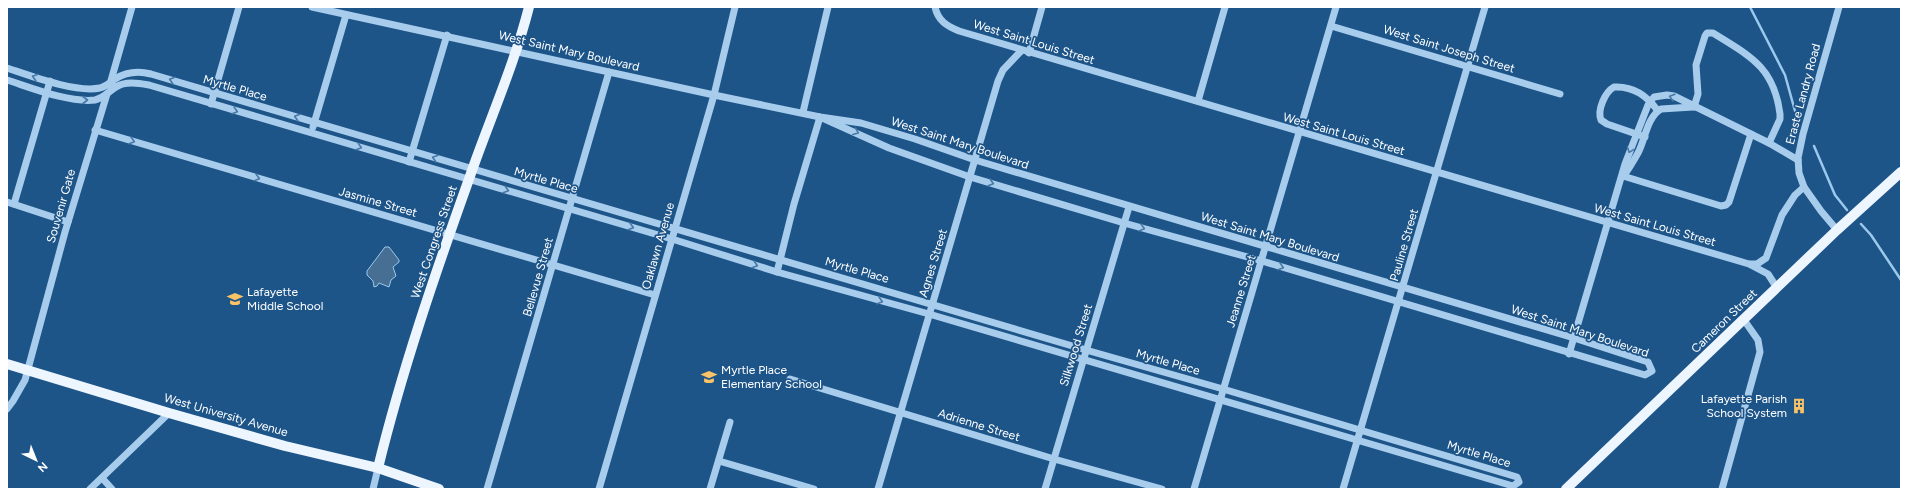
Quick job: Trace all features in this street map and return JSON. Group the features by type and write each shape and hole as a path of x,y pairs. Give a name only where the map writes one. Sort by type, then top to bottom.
{"main road":[{"name":"West Congress Street","path":"378,468 411,349 471,174 516,51 529,7"},
{"name":"Cameron Street","path":"1566,489 1837,230 1901,172"},
{"name":"West University Avenue","path":"7,364 169,414 286,446 378,468 439,489"}],"street":[{"name":"Souvenir Gate","path":"7,409 22,387 68,222 132,7"},
{"path":"211,104 239,7"},
{"name":"West Saint Mary Boulevard","path":"312,7 447,35 714,95 803,112 820,117 889,148 970,177 1124,223 1262,261 1645,376 1652,371 1648,362 1574,338 1129,207 975,160 915,139 861,123 820,117"},
{"name":"Oaklawn Avenue","path":"599,489 714,95 735,7"},
{"path":"803,112 828,7"},
{"name":"West Saint Louis Street","path":"935,7 937,16 949,26 959,31 1021,51 1198,101 1749,264"},
{"path":"1029,53 1042,7"},
{"path":"1198,101 1225,7"},
{"name":"Jeanne Street","path":"1194,489 1336,7"},
{"name":"Pauline Street","path":"1343,489 1485,7"},
{"name":"Eraste Landry Road","path":"1837,230 1820,211 1804,187 1798,160 1803,134 1839,7"},
{"path":"311,133 346,15"},
{"name":"West Saint Joseph Street","path":"1330,26 1560,94"},
{"path":"1694,107 1698,94 1696,66 1705,36 1707,33 1713,33 1758,64 1773,82 1780,119 1769,143"},
{"path":"409,162 447,35"},
{"name":"Agnes Street","path":"878,489 998,81 1003,70 1021,51"},
{"name":"Myrtle Place","path":"7,68 50,81 86,89 99,88 110,84 122,75 144,72 412,150 471,174 569,209 777,272 929,314 1083,361 1513,486 1519,482 1517,477 1361,430 572,199 471,174 409,162 142,84 125,83 106,95 96,99 83,100 7,80"},
{"name":"Bellevue Street","path":"488,489 609,72"},
{"path":"50,81 48,92 10,203 68,222"},
{"path":"1645,136 1607,124 1601,120 1600,114 1605,96 1614,87 1621,87 1642,94 1658,111"},
{"path":"1569,354 1626,164 1636,134 1650,101 1658,96 1674,96 1769,143 1798,160"},
{"path":"1623,176 1639,152 1653,117 1658,111 1661,109 1694,107"},
{"path":"777,272 794,204 820,117"},
{"name":"Jasmine Street","path":"95,130 553,266 656,295"},
{"path":"1623,176 1721,206 1726,205 1729,202 1751,134"},
{"path":"1749,264 1757,264 1766,258 1782,215 1795,195 1804,187"},
{"name":"Silkwood Street","path":"1045,489 1129,207"},
{"path":"1749,264 1768,274 1777,288"},
{"path":"1722,489 1760,352 1758,340 1744,320"},
{"name":"Adrienne Street","path":"790,379 1054,459 1162,489"},
{"path":"90,489 169,414"},
{"path":"710,489 730,422"},
{"path":"719,460 814,489"},
{"name":"West Congress Street","path":"373,489 378,468"},
{"path":"102,478 112,489"}],"water":[{"path":"385,247 389,247 399,260 399,262 393,267 396,276 391,280 389,287 379,283 374,287 373,281 367,275 367,271"}],"waterway":[{"path":"1750,7 1785,75 1795,111"},
{"path":"1814,146 1835,195 1847,210"},
{"path":"1861,224 1871,235 1901,280"}],"place":[{"name":"Lafayette Middle School","path":"235,299"},
{"name":"Myrtle Place Elementary School","path":"709,377"},
{"name":"Lafayette Parish School System","path":"1799,406"}]}
